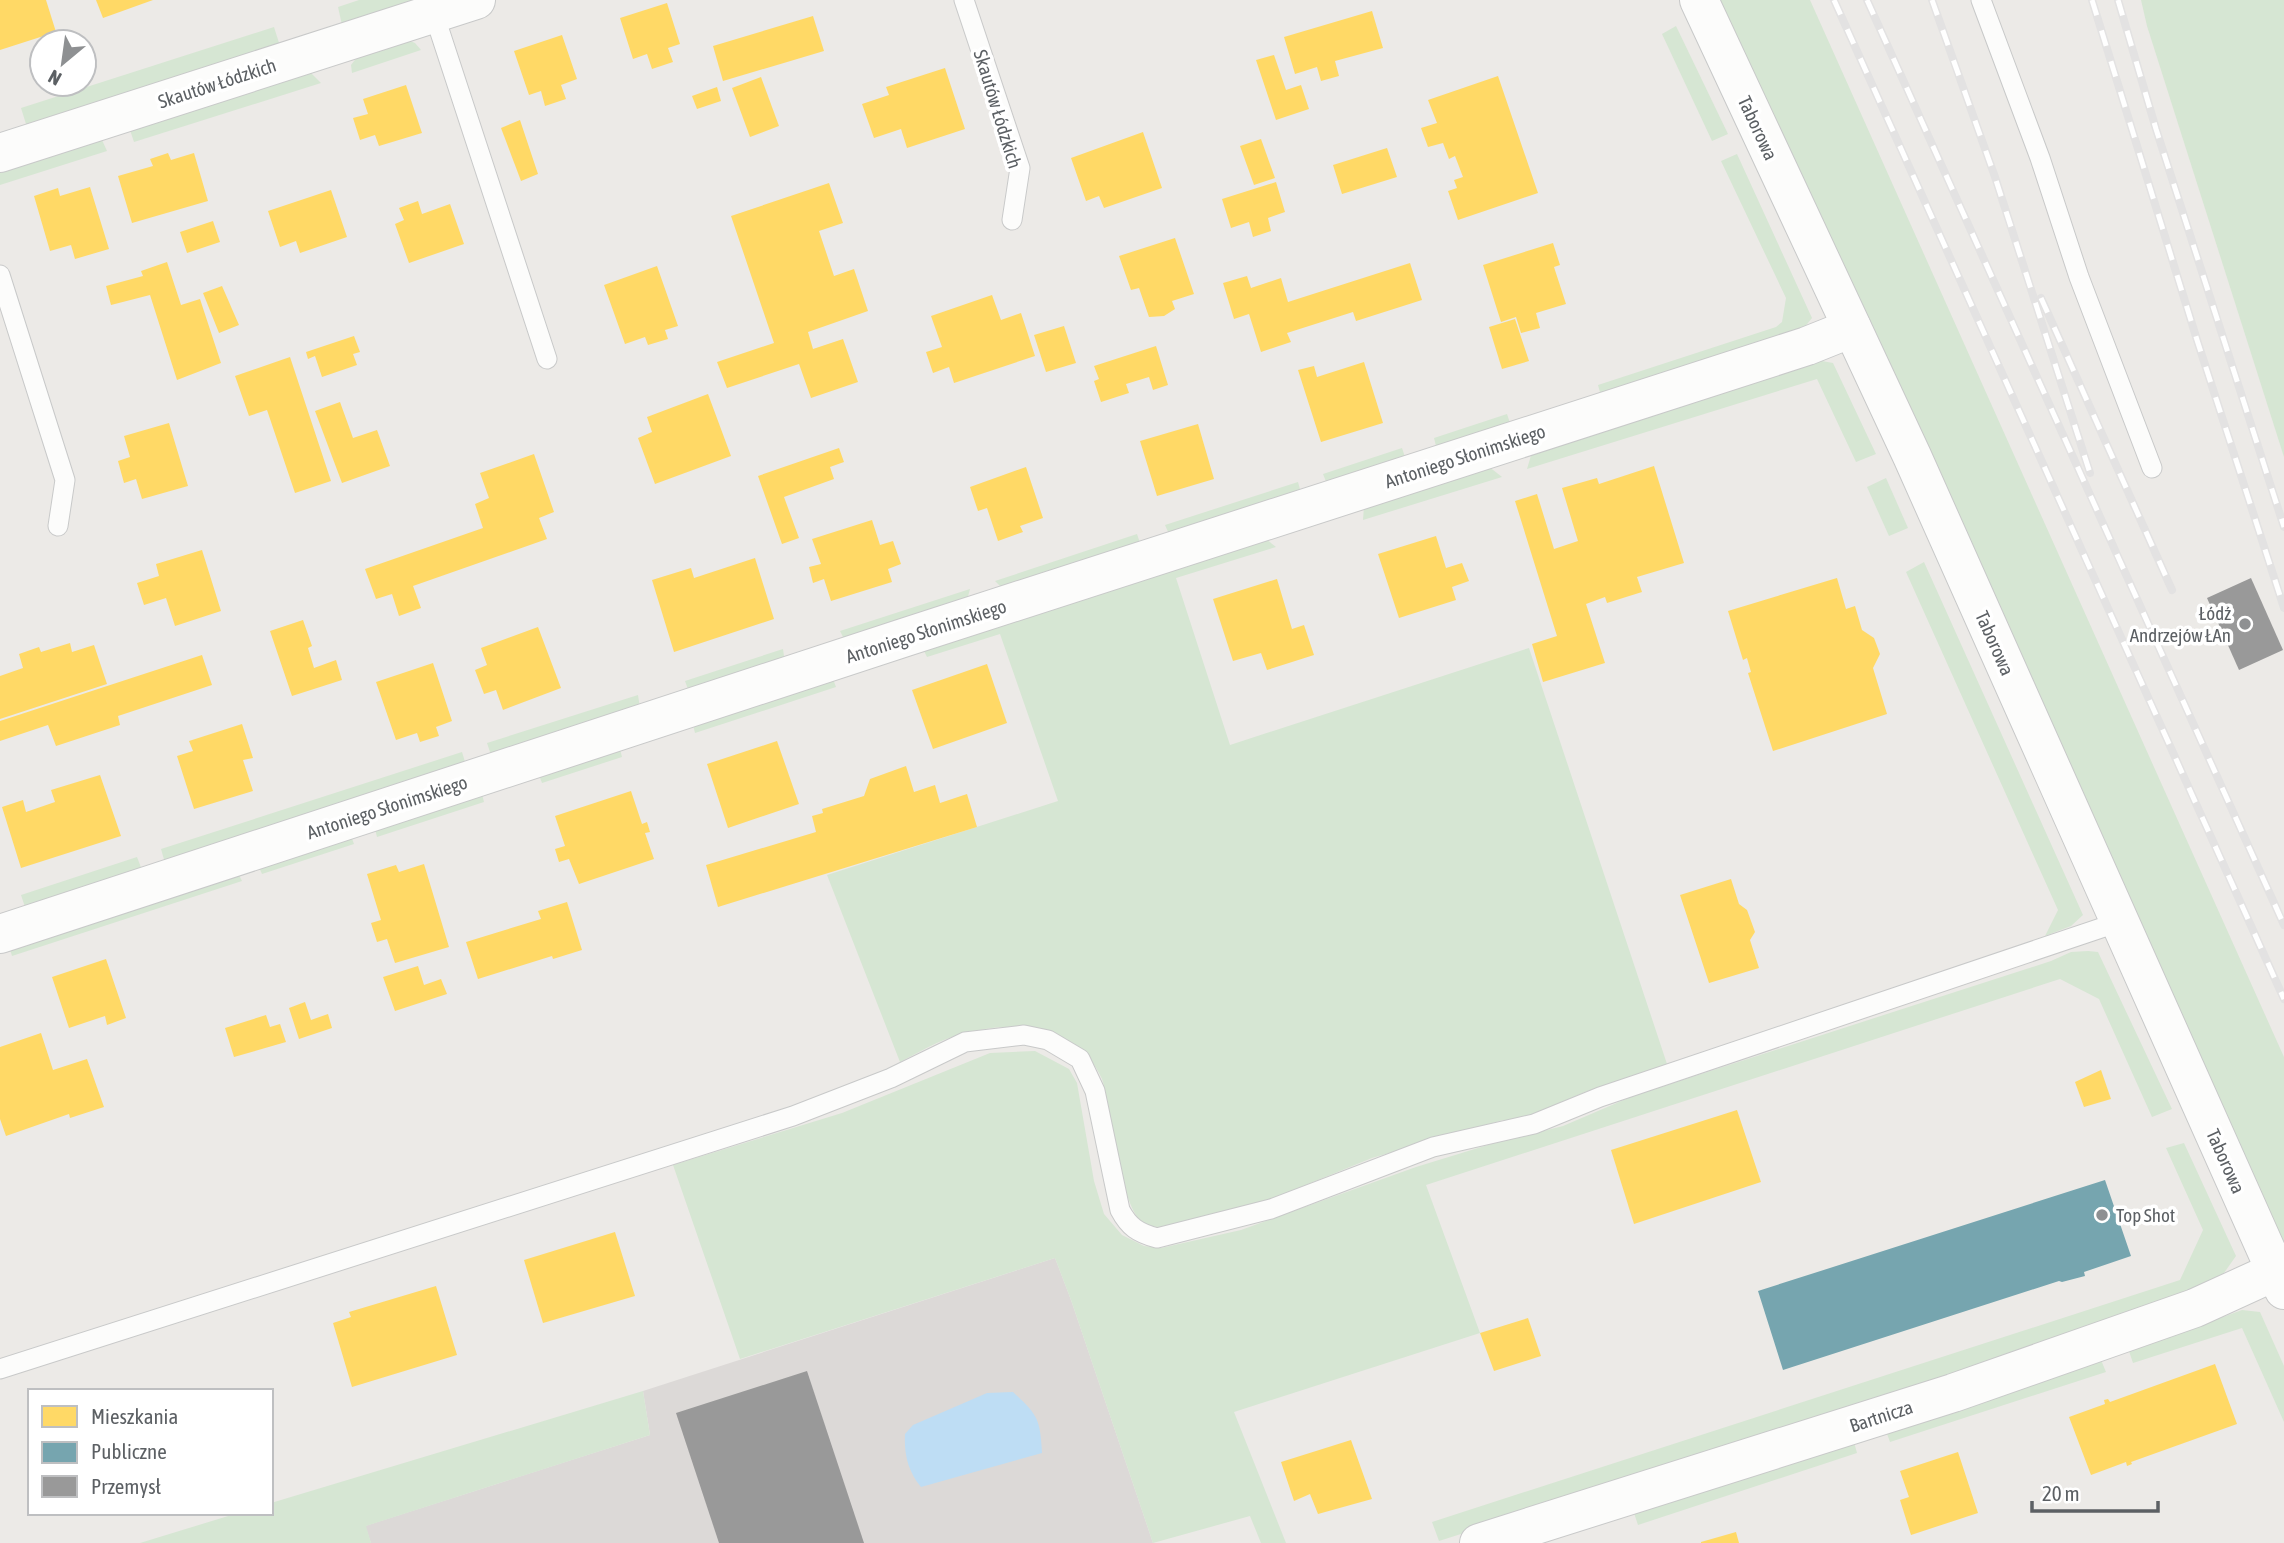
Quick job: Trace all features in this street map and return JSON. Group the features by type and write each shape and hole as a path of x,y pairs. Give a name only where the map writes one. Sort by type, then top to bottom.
{"street":[{"name":"Skautów Łódzkich","path":"0,153 476,0"},
{"name":"Taborowa","path":"1699,0 1912,456 2280,1280"},
{"name":"Antoniego Słonimskiego","path":"0,934 1807,346 1852,328"},
{"name":"Bartnicza","path":"1479,1543 1953,1393 2280,1280"}],"lane":[{"name":"Skautów Łódzkich","path":"964,0 1020,168 1012,220"},
{"path":"1981,0 2040,158 2079,277 2152,468"},
{"path":"434,14 547,359"},
{"path":"0,275 65,480 58,526"},
{"path":"0,1369 793,1116 891,1077 965,1042 1024,1035 1048,1040 1080,1059 1095,1091 1120,1210 1130,1226 1142,1235 1157,1238 1271,1209 1433,1147 1534,1124 1600,1097 2119,922"}],"shaded area":[{"path":"1055,1258 1153,1543 371,1543 365,1526 650,1435 643,1391"}],"green space":[{"path":"359,0 422,0 342,25 338,7"},
{"path":"1717,0 1810,0 2284,1057 2284,1252"},
{"path":"2141,0 2284,0 2284,457 2147,26"},
{"path":"1676,26 1728,134 1712,141 1662,34"},
{"path":"274,27 280,46 26,124 21,108 52,98 98,98 98,83"},
{"path":"410,41 421,50 352,73 351,65 358,56"},
{"path":"311,73 321,83 134,142 130,130"},
{"path":"102,140 107,151 0,185 0,173"},
{"path":"1737,154 1812,318 1803,329 1601,396 1598,385 1776,327 1782,322 1786,298 1721,161"},
{"path":"1811,362 1833,363 1876,454 1856,462 1817,379 1527,469 1532,452"},
{"path":"1507,414 1511,426 1437,450 1434,438"},
{"path":"1402,448 1406,460 1327,484 1323,474"},
{"path":"1488,466 1502,477 1363,520 1364,506"},
{"path":"1886,478 1908,528 1889,536 1867,487"},
{"path":"1298,482 1301,493 1169,534 1165,525"},
{"path":"1137,534 1140,543 1002,588 995,581"},
{"path":"1266,539 1276,547 1176,578 1230,745 1529,648 1667,1064 1585,1092 1525,1118 1503,1120 1372,1158 1266,1201 1167,1227 1153,1227 1141,1221 1129,1200 1115,1149 1102,1079 1091,1060 1076,1046 1059,1036 1040,1030 999,1027 951,1037 900,1062 827,875 1058,801 1000,634 927,657 923,649"},
{"path":"1924,562 2083,915 2071,926 2045,936 2058,910 1906,572"},
{"path":"970,589 967,600 845,641 840,631"},
{"path":"783,649 785,663 689,692 685,681"},
{"path":"833,679 836,687 695,733 693,725"},
{"path":"638,695 640,708 492,758 487,743"},
{"path":"620,749 622,757 542,783 539,775"},
{"path":"462,752 466,765 165,863 161,849"},
{"path":"482,794 484,802 377,837 375,829"},
{"path":"351,836 354,844 262,874 258,865"},
{"path":"137,857 142,870 25,907 21,895"},
{"path":"238,873 242,881 12,956 9,946"},
{"path":"2071,952 2098,952 2172,1109 2152,1117 2099,999 2060,979 1426,1185 1480,1333 1234,1412 1286,1543 1261,1543 1250,1516 1153,1543 1055,1258 740,1359 673,1165 842,1113 990,1053 1035,1051 1069,1069 1077,1083 1094,1181 1104,1214 1122,1235 1144,1246 1161,1248 1241,1230 1416,1167 1563,1126 1633,1096 2051,961"},
{"path":"2184,1143 2236,1256 2219,1280 2005,1360 1439,1541 1432,1522 2180,1280 2203,1230 2166,1148"},
{"path":"2242,1310 2260,1312 2284,1366 2284,1422 2242,1328 2133,1363 2129,1351"},
{"path":"2101,1360 2106,1372 1890,1442 1886,1431"},
{"path":"643,1391 650,1435 366,1526 371,1543 140,1543 231,1515 273,1515 273,1502"},
{"path":"1854,1442 1857,1453 1638,1525 1634,1513"}],"water":[{"path":"1013,1392 1036,1418 1042,1453 921,1487 910,1469 905,1449 905,1434 913,1425 987,1393"}],"building: Mieszkania":[{"path":"0,0 46,0 55,28 28,28 28,41 0,50"},
{"path":"96,0 153,0 103,18"},
{"path":"667,3 680,44 668,48 673,62 652,69 647,54 633,59 620,18"},
{"path":"1372,11 1383,48 1335,61 1339,76 1321,81 1317,67 1295,74 1284,37"},
{"path":"813,16 824,51 723,81 713,46"},
{"path":"562,35 577,79 561,85 566,99 545,106 541,91 529,95 514,51"},
{"path":"1274,55 1286,90 1301,85 1309,109 1276,120 1256,60"},
{"path":"945,68 965,129 907,148 901,129 874,138 862,104 889,95 886,87"},
{"path":"1498,76 1538,193 1458,220 1448,191 1457,188 1454,180 1463,177 1455,156 1449,159 1443,143 1428,147 1421,128 1437,123 1428,100"},
{"path":"761,77 779,126 750,137 732,88"},
{"path":"406,85 422,133 379,146 375,135 360,140 353,118 368,114 363,99"},
{"path":"717,87 721,101 697,109 692,96"},
{"path":"520,120 538,174 521,181 501,128"},
{"path":"1143,132 1162,188 1104,208 1099,196 1086,201 1071,158"},
{"path":"1261,139 1275,178 1254,185 1240,146"},
{"path":"1387,148 1397,177 1342,194 1333,165"},
{"path":"168,153 171,160 194,153 208,201 132,223 118,176 153,166 150,159"},
{"path":"1276,182 1285,212 1268,218 1271,231 1253,237 1249,222 1231,228 1222,199"},
{"path":"829,183 843,223 819,231 834,276 854,269 868,311 808,332 813,349 843,339 858,382 811,398 799,364 727,388 717,362 774,343 731,216"},
{"path":"90,187 109,249 75,259 71,245 50,251 34,196 58,188 60,196"},
{"path":"331,190 347,237 300,253 296,241 280,247 268,211"},
{"path":"418,201 422,214 450,204 464,244 409,263 395,224 404,220 399,208"},
{"path":"213,221 220,242 187,253 180,232"},
{"path":"1175,238 1194,294 1172,301 1175,309 1164,316 1149,317 1139,288 1131,290 1119,256"},
{"path":"1553,243 1560,265 1554,267 1566,304 1536,313 1540,328 1521,333 1516,317 1501,322 1483,265"},
{"path":"167,262 181,305 200,299 221,363 177,380 150,295 111,305 106,286 143,276 141,271"},
{"path":"1410,263 1422,300 1356,321 1353,312 1287,333 1291,342 1261,352 1249,314 1234,319 1223,283 1247,276 1251,288 1281,278 1288,302"},
{"path":"657,266 678,326 665,330 668,339 648,345 645,337 625,344 604,285"},
{"path":"222,286 239,325 219,333 203,293"},
{"path":"992,295 1001,320 1021,313 1035,356 954,383 949,367 933,373 926,352 942,347 931,316"},
{"path":"1515,319 1529,361 1502,369 1489,327"},
{"path":"1064,326 1076,363 1046,372 1034,335"},
{"path":"354,336 360,352 353,354 357,365 322,377 315,356 308,359 306,352"},
{"path":"1156,346 1168,385 1153,390 1149,377 1126,384 1129,393 1101,402 1094,381 1099,379 1094,366"},
{"path":"290,357 331,481 295,493 267,410 249,416 235,376"},
{"path":"1364,362 1383,423 1321,442 1298,370 1314,366 1317,377"},
{"path":"708,394 731,456 655,484 638,438 652,432 647,417"},
{"path":"340,402 353,438 377,430 390,466 342,483 315,411"},
{"path":"169,423 188,486 142,499 136,479 124,483 118,461 130,457 124,436"},
{"path":"1198,424 1214,479 1157,496 1140,441"},
{"path":"839,448 844,462 830,467 834,479 784,497 799,538 782,544 758,476"},
{"path":"534,454 554,512 539,518 547,539 413,586 421,608 399,616 392,594 376,599 365,569 483,528 475,504 489,498 480,473"},
{"path":"1654,466 1684,563 1637,577 1642,592 1607,603 1605,597 1586,604 1605,663 1543,682 1532,644 1557,636 1515,501 1537,494 1554,549 1578,541 1562,488 1597,478 1599,484"},
{"path":"1026,467 1043,518 1020,526 1023,532 998,541 987,508 978,511 970,487"},
{"path":"872,520 880,545 893,541 901,564 888,569 892,582 831,601 824,579 813,583 809,567 821,564 812,539"},
{"path":"1436,536 1446,568 1462,563 1469,581 1452,587 1456,600 1399,618 1378,554"},
{"path":"202,550 221,611 175,626 166,598 144,605 137,583 159,576 156,564"},
{"path":"755,558 774,619 674,652 652,580 691,568 694,578"},
{"path":"1837,578 1846,609 1855,606 1862,630 1874,638 1880,654 1873,668 1887,714 1773,751 1748,673 1751,672 1747,658 1743,660 1728,611"},
{"path":"1277,579 1292,629 1304,625 1314,655 1267,670 1261,653 1233,661 1213,599"},
{"path":"303,620 312,646 308,648 314,668 336,660 342,680 292,696 270,631"},
{"path":"538,627 561,688 503,710 496,690 484,694 475,670 487,665 481,648"},
{"path":"70,643 72,652 94,645 107,684 0,719 0,676 23,668 19,654 39,647 41,652"},
{"path":"202,655 212,685 118,716 120,725 56,746 48,725 0,741 0,721"},
{"path":"433,663 452,721 436,727 439,736 420,742 417,733 396,740 376,682"},
{"path":"987,664 1007,723 933,749 912,690"},
{"path":"242,724 253,758 243,760 253,791 194,809 177,756 193,751 189,741"},
{"path":"777,741 799,804 728,828 707,764"},
{"path":"906,766 914,792 935,785 940,803 967,794 977,827 718,907 706,865 816,832 812,816 823,813 822,809 864,796 870,779"},
{"path":"100,775 121,836 21,868 2,807 23,800 26,812 55,802 51,790"},
{"path":"631,791 642,824 647,822 650,832 645,833 654,859 579,884 569,859 559,862 555,849 565,846 555,816"},
{"path":"424,864 449,947 395,963 387,939 377,942 371,923 381,920 367,874 396,865 399,872"},
{"path":"1731,879 1739,904 1747,910 1755,932 1750,940 1759,968 1709,983 1680,895"},
{"path":"567,902 582,950 553,959 552,956 478,979 466,942 541,919 538,911"},
{"path":"106,959 126,1018 107,1025 105,1016 69,1028 52,977"},
{"path":"418,966 424,985 441,979 447,994 395,1011 383,977"},
{"path":"305,1002 311,1020 328,1014 332,1028 299,1039 289,1008"},
{"path":"266,1015 270,1027 280,1024 286,1042 234,1057 225,1028"},
{"path":"41,1033 53,1070 87,1059 104,1107 70,1118 69,1114 6,1136 0,1119 0,1047"},
{"path":"2101,1070 2111,1099 2084,1107 2075,1082"},
{"path":"1737,1110 1761,1182 1634,1224 1611,1150"},
{"path":"615,1232 635,1296 543,1323 524,1260"},
{"path":"436,1286 457,1355 352,1387 333,1323 351,1317 349,1312"},
{"path":"1528,1318 1541,1356 1494,1371 1480,1333"},
{"path":"2215,1364 2237,1424 2131,1462 2132,1464 2127,1466 2126,1462 2091,1475 2069,1417 2105,1404 2104,1400 2108,1399 2110,1402"},
{"path":"1351,1440 1372,1499 1318,1514 1310,1494 1294,1501 1281,1462"},
{"path":"1958,1452 1978,1513 1911,1535 1900,1500 1909,1497 1900,1471"},
{"path":"1736,1532 1739,1543 1701,1543 1701,1542"}],"building: Publiczne":[{"path":"2105,1180 2131,1256 2084,1272 2085,1276 2059,1281 1783,1370 1758,1291"}],"building: Przemysł":[{"name":"Łódź Andrzejów ŁAn","path":"2251,578 2283,650 2239,670 2207,598"},
{"path":"807,1371 864,1543 719,1543 676,1413"}],"railway":[{"path":"1834,0 2284,999"},
{"path":"1867,0 2284,925"},
{"path":"1932,0 1995,177 2090,473"},
{"path":"2092,0 2197,340 2284,608"},
{"path":"2118,0 2156,129 2284,527"},
{"path":"2041,298 2172,590"}],"place":[{"name":"Łódź Andrzejów ŁAn","path":"2245,624"},
{"name":"Top Shot","path":"2102,1215"}]}
